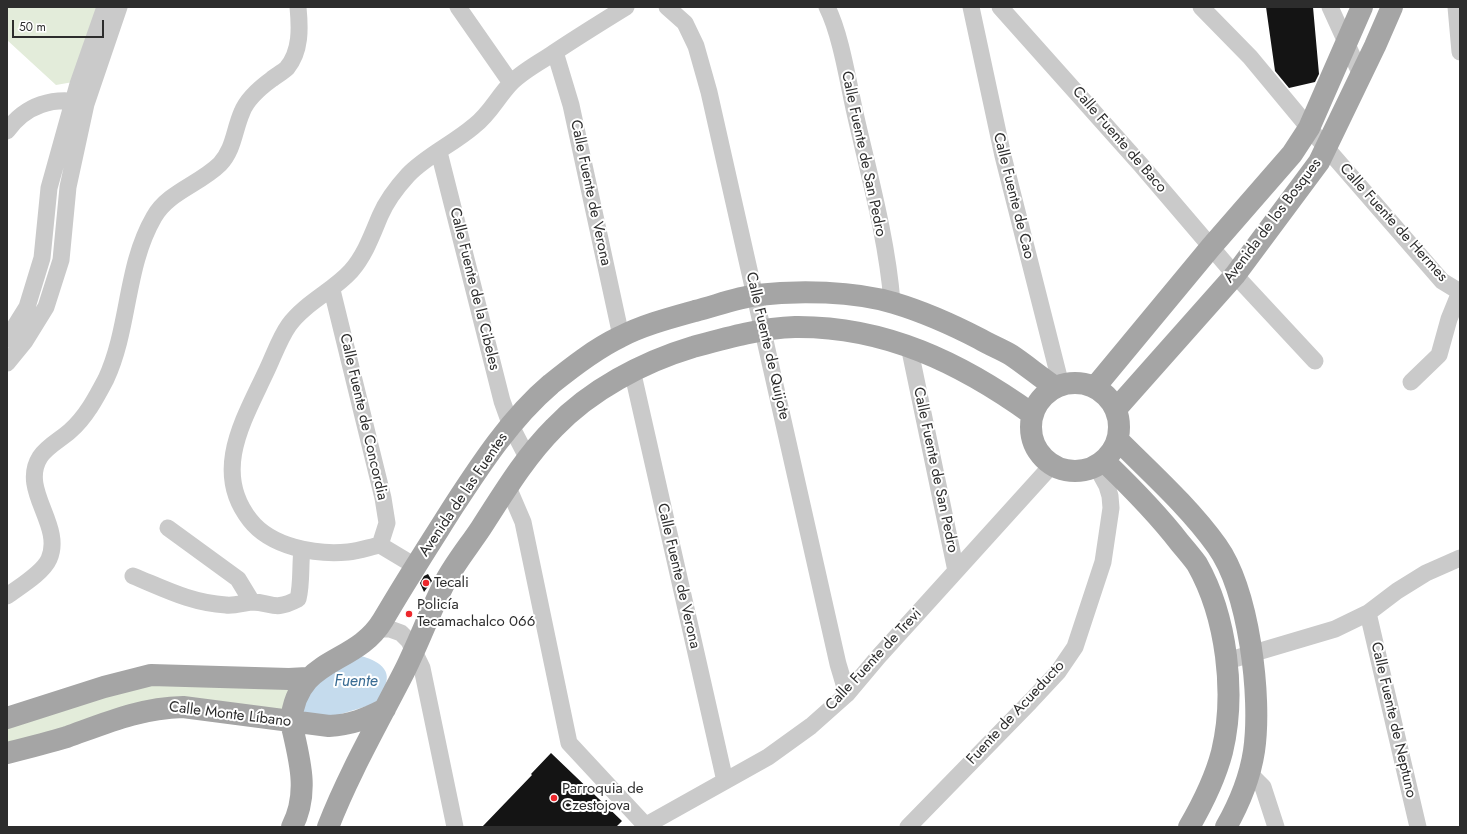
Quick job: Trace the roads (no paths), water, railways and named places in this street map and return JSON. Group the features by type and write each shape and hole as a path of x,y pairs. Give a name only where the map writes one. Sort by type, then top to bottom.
{"main road":[{"name":"Avenida de los Bosques","path":"1095,387 1211,247 1292,154 1309,128 1362,7"},
{"name":"Avenida de los Bosques","path":"1116,409 1235,275 1319,162 1392,7"},
{"name":"Avenida de las Fuentes","path":"307,678 351,651 378,629 415,566 481,464 511,426 550,385 590,355 621,336 666,319 756,295 829,294 892,302 922,313 967,332 1010,355 1058,386"},
{"path":"328,827 367,742 414,651 446,581 508,487 554,427 589,398 632,370 670,354 711,342 763,330 794,327 833,329 870,335 909,346 963,369 995,387 1032,414"},
{"path":"1072,383 1084,383 1095,387 1107,396 1116,409 1120,424 1118,440 1113,451 1100,464 1085,470 1062,470 1052,465 1039,453 1032,437 1030,426 1032,414 1037,403 1045,394 1058,386 1072,383"},
{"path":"1118,440 1195,518 1218,547 1236,582 1252,654 1257,715 1254,750 1249,773 1226,827"},
{"path":"1100,464 1160,517 1196,564 1208,589 1218,617 1227,661 1227,722 1222,752 1212,783 1189,827"},
{"path":"7,718 104,687 151,676 289,680 307,678"},
{"path":"292,827 298,816 303,786 302,769 291,722 296,702 307,678"},
{"name":"Calle Monte Líbano","path":"7,753 64,738 142,711 160,707 182,707 314,725 344,725 364,720 385,709"}],"street":[{"path":"7,363 25,341 46,307 61,260 68,187 80,102 105,7"},
{"path":"7,339 27,307 42,258 50,188 80,102 120,7"},
{"path":"7,596 34,576 49,559 52,541 35,485 34,470 40,456 70,431 90,408 106,378 120,342 137,255 154,215 172,197 201,180 220,163 231,148 242,112 255,94 286,68 297,49 300,27 298,7"},
{"path":"458,7 511,83"},
{"path":"415,566 380,545 348,552 319,552 278,542 255,527 240,507 232,486 232,464 236,440 248,409 289,326 303,310 332,290 352,270 373,235 380,214 392,195 408,175 488,114 511,83 555,52 626,7"},
{"name":"Calle Fuente de Quijote","path":"667,7 685,23 696,46 709,92 838,664 848,694"},
{"name":"Calle Fuente de San Pedro","path":"827,7 841,50 871,186 890,280 892,302"},
{"name":"Calle Fuente de Cao","path":"971,7 1007,172 1058,386"},
{"name":"Calle Fuente de Baco","path":"1000,7 1115,135 1235,275 1315,361"},
{"name":"Calle Fuente de Hermes","path":"1201,7 1250,57 1309,128 1442,281 1460,292"},
{"path":"1330,7 1345,43 1361,75"},
{"path":"1456,7 1460,52"},
{"name":"Calle Fuente de Verona","path":"555,52 571,105 621,336"},
{"path":"7,131 20,116 36,106 54,101 80,102"},
{"name":"Calle Fuente de la Cibeles","path":"439,152 502,401 511,426 528,459"},
{"name":"Calle Fuente de Concordia","path":"332,290 383,498 386,524 380,545"},
{"path":"1411,382 1439,355 1448,319 1460,292"},
{"name":"Calle Fuente de San Pedro","path":"909,346 956,571"},
{"name":"Calle Fuente de Verona","path":"632,370 725,781"},
{"name":"Fuente de Acueducto","path":"908,827 1058,672 1075,647 1103,562 1111,508 1107,486 1100,464"},
{"name":"Calle Fuente de Trevi","path":"645,826 768,757 811,726 848,694 879,656 1052,465"},
{"path":"508,487 523,522 569,743 645,826"},
{"path":"168,528 238,579 252,602"},
{"path":"133,576 194,601 228,606 252,602 275,607 288,604 298,599 300,588 299,569 302,549"},
{"path":"1227,661 1335,629 1368,613 1397,591 1426,572 1460,558"},
{"name":"Calle Fuente de Neptuno","path":"1368,613 1418,827"},
{"path":"378,629 390,629 401,634 409,641 414,651 425,680 455,827"},
{"path":"1249,773 1263,787 1276,827"}],"water":[{"name":"Fuente","path":"356,655 378,663 386,671 387,677 384,691 377,703 328,718 293,716 309,677"}],"place":[{"name":"Tecali","path":"426,583"},
{"name":"Policía Tecamachalco 066","path":"409,614"},
{"name":"Parroquia de Czestojova","path":"554,798"}]}
